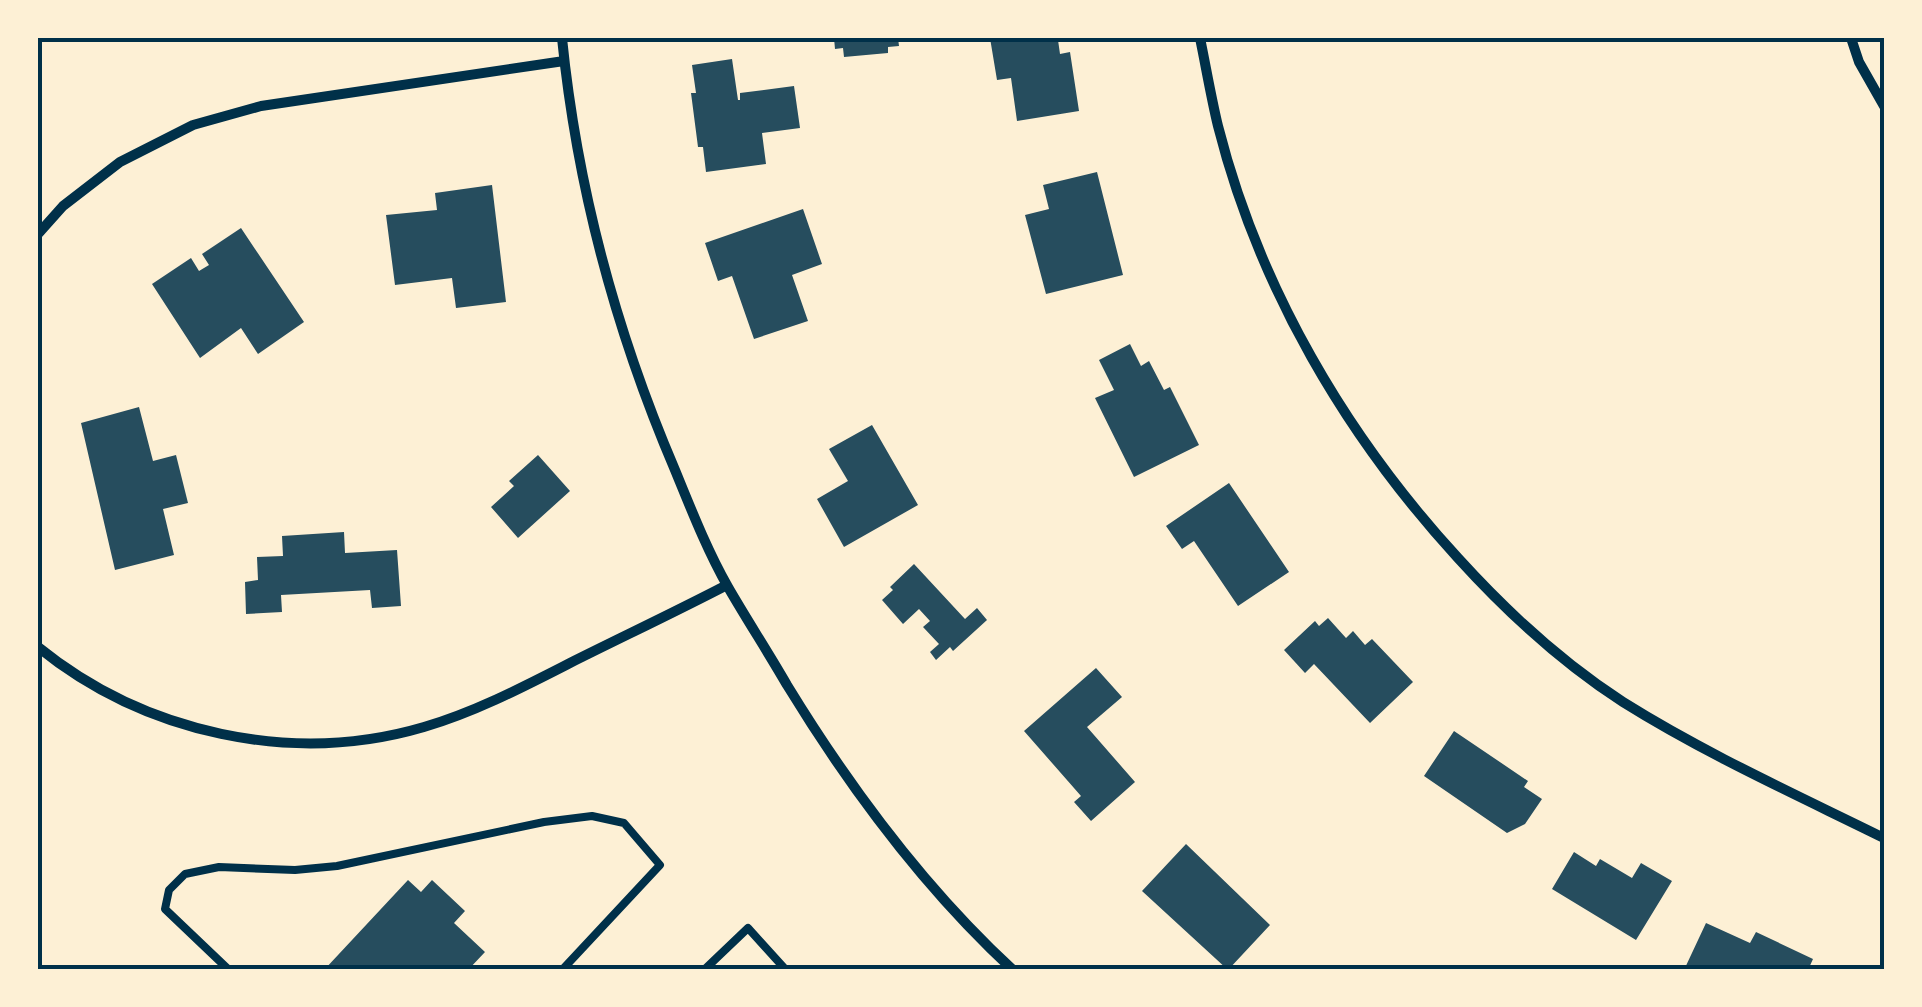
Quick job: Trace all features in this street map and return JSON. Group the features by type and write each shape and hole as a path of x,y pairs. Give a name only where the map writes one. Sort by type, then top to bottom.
{"street":[{"path":"562,38 590,215 622,336 676,472 727,585 821,740 887,834 1013,970"},
{"path":"1200,38 1219,128 1244,208 1274,283 1308,353 1347,416 1385,474 1416,511 1497,601 1562,658 1622,701 1696,745 1884,838"},
{"path":"1851,38 1884,106"},
{"path":"38,234 63,206 120,162 193,124 261,106 564,61"},
{"path":"38,647 60,666 112,696 191,728 275,744 353,742 424,727 501,697 727,585"}],"lane":[{"path":"229,970 165,909 169,890 185,874 218,866 294,870 337,866 544,822 592,816 624,823 660,865 562,970"},
{"path":"704,970 748,928 786,970"}],"building":[{"path":"834,38 898,38 899,46 888,47 888,53 844,57 843,48 835,49"},
{"path":"990,38 1058,40 1060,54 1070,52 1079,111 1017,121 1011,78 997,80"},
{"path":"732,59 738,100 740,93 794,86 800,128 762,133 766,164 706,172 703,147 698,147 691,93 696,93 692,65"},
{"path":"1097,172 1123,275 1046,294 1025,215 1049,209 1043,185"},
{"path":"492,185 506,302 456,308 452,278 395,285 386,215 437,210 435,193"},
{"path":"803,209 822,264 792,275 808,321 754,339 732,276 718,281 705,243"},
{"path":"241,228 304,322 258,354 241,328 200,358 152,284 191,258 199,271 209,265 202,254"},
{"path":"1130,344 1141,366 1149,361 1164,390 1170,387 1199,445 1134,477 1095,398 1114,390 1099,360"},
{"path":"139,407 153,461 176,455 188,503 163,509 174,555 115,570 81,423"},
{"path":"872,425 918,505 844,547 817,499 848,481 829,449"},
{"path":"538,455 570,491 518,538 491,507 514,486 509,481"},
{"path":"1229,483 1289,572 1238,606 1194,541 1182,549 1166,526"},
{"path":"344,532 345,553 397,550 401,606 372,608 370,590 281,595 282,612 246,614 245,582 258,580 257,557 283,556 282,536"},
{"path":"914,564 965,619 977,608 987,620 953,651 950,647 936,660 930,652 939,644 923,627 930,621 919,609 903,624 882,600"},
{"path":"1328,618 1346,638 1353,631 1365,645 1372,639 1413,682 1370,723 1314,664 1305,673 1284,650 1315,621 1319,626"},
{"path":"1096,668 1122,697 1087,727 1135,782 1091,821 1074,802 1081,796 1024,731"},
{"path":"1454,731 1528,781 1524,787 1542,799 1525,824 1507,833 1424,776"},
{"path":"1186,844 1270,925 1228,970 1142,891"},
{"path":"1574,852 1596,866 1600,859 1632,878 1641,863 1672,881 1636,940 1552,889"},
{"path":"408,880 421,892 432,880 465,911 454,923 485,952 468,970 324,970"},
{"path":"1706,923 1750,943 1756,932 1813,959 1808,970 1684,970"}]}
